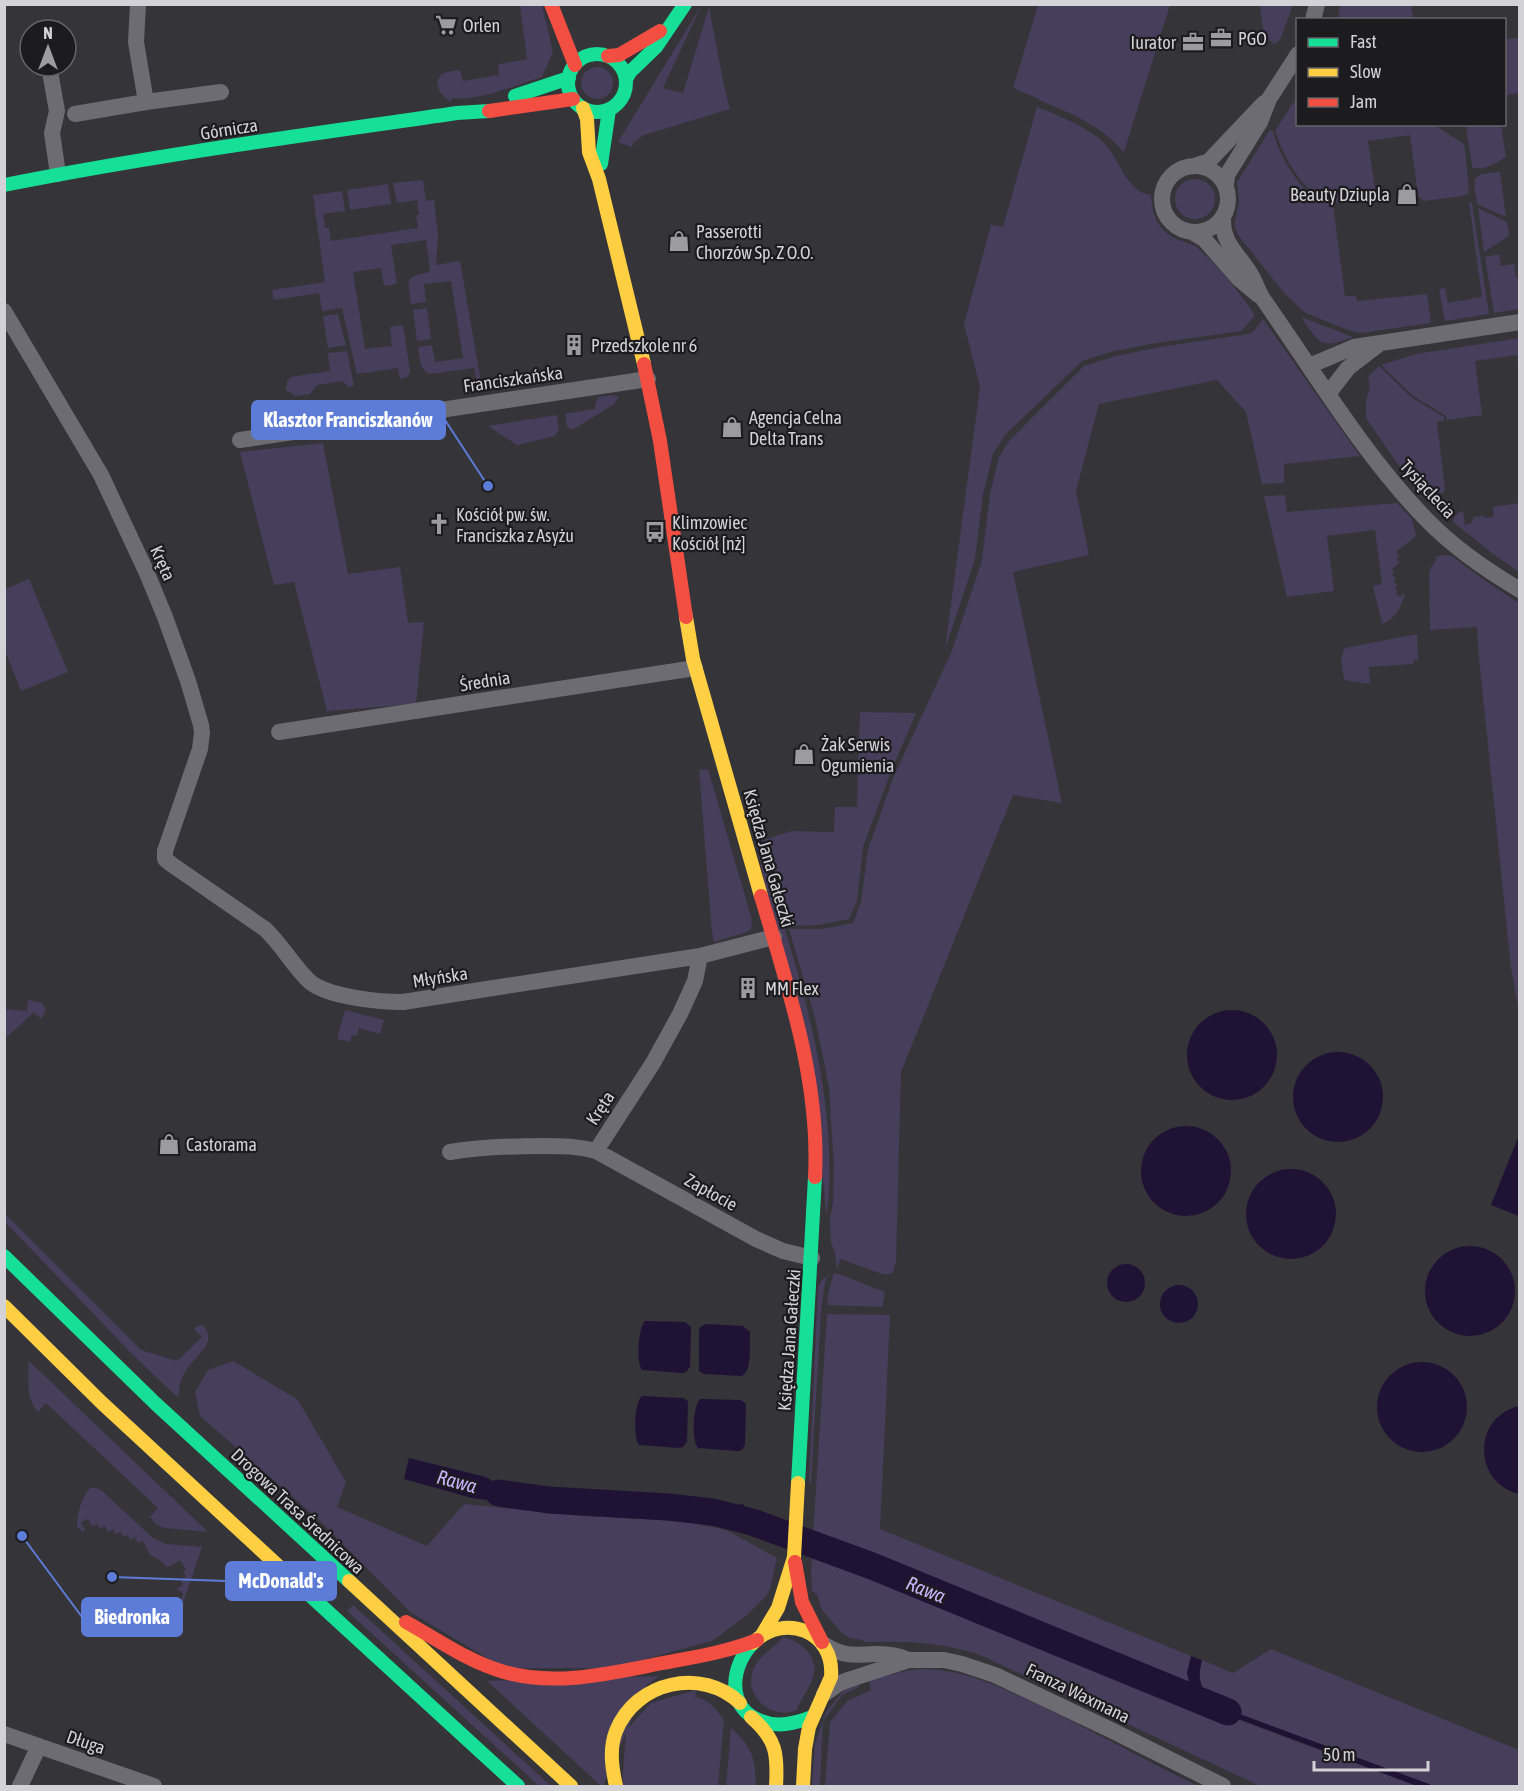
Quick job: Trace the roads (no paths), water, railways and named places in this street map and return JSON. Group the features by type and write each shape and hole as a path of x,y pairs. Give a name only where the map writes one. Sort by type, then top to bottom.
{"main road":[{"path":"551,4 575,64"},
{"path":"562,4 575,28"},
{"path":"626,79 630,72 656,47 685,4"},
{"path":"585,42 601,55 616,62 623,69 626,79 623,97 609,110 600,112 591,111 578,104 569,89 569,78 575,64 584,57 601,55 619,55 669,26"},
{"name":"Górnicza","path":"459,113 569,78"},
{"name":"Górnicza","path":"4,185 58,174 459,113 578,104"},
{"name":"Księdza Jana Gałeczki","path":"578,104 587,119 589,152 599,179 648,378 665,469 683,603 695,668 798,1023 812,1096 816,1157 798,1517 794,1557 776,1614 760,1638"},
{"name":"Księdza Jana Gałeczki","path":"599,179 609,110"},
{"name":"Drogowa Trasa Średnicowa","path":"4,1256 156,1404 571,1786"},
{"path":"4,1306 102,1403 218,1512 518,1786"},
{"name":"Księdza Jana Gałeczki","path":"794,1557 802,1602 822,1643"},
{"path":"369,1602 431,1635 466,1657 489,1668 525,1677 558,1678 620,1671 726,1651 760,1638"},
{"path":"740,1703 735,1682 736,1668 742,1655 769,1631 783,1627 808,1633 822,1643 830,1658 831,1673 828,1688 812,1717 807,1738 803,1786"},
{"path":"616,1786 612,1761 614,1736 619,1723 644,1698 665,1686 694,1682 720,1688 740,1703 764,1728 773,1742 778,1757 776,1786"},
{"path":"750,1716 781,1725 797,1723 812,1717"}],"street":[{"path":"138,4 136,42 146,102"},
{"path":"1269,99 1209,161 1189,166 1175,172 1169,178 1162,194 1164,209 1173,224 1192,232 1203,231 1223,218 1228,206 1227,175 1260,122 1269,99 1296,57"},
{"path":"52,78 57,111 52,134 58,174"},
{"path":"75,114 221,92"},
{"path":"1197,165 1218,174 1226,185"},
{"name":"Tysiąclecia","path":"1223,218 1222,231 1250,273 1263,299 1386,474 1427,520 1467,556 1520,590"},
{"name":"Tysiąclecia","path":"1192,232 1204,239 1239,279 1263,299"},
{"name":"Kręta","path":"4,311 101,475 165,617 198,714 202,733 200,749 165,851"},
{"path":"1309,366 1354,348 1520,322"},
{"path":"1328,394 1348,368 1379,344"},
{"name":"Franciszkańska","path":"240,440 648,378"},
{"name":"Średnia","path":"279,732 695,668"},
{"name":"Młyńska","path":"165,851 165,859 171,864 265,929 279,942 307,979 317,988 365,999 403,1002 700,956 774,937"},
{"name":"Kręta","path":"450,1152 484,1147 521,1146 580,1147 596,1151 653,1063 680,1014 695,981 700,956"},
{"name":"Zapłocie","path":"596,1151 756,1239 794,1254 812,1258"},
{"name":"Franza Waxmana","path":"822,1643 847,1655 889,1654 909,1660 944,1660 983,1671 1113,1731 1223,1786"},
{"name":"Franza Waxmana","path":"824,1695 840,1683 909,1660"},
{"name":"Długa","path":"4,1734 136,1784 154,1786"},
{"path":"20,1786 39,1746"}],"water":[{"path":"1232,1010 1249,1013 1264,1023 1274,1038 1277,1055 1274,1072 1264,1087 1249,1097 1232,1100 1215,1097 1200,1087 1190,1072 1187,1055 1190,1038 1200,1023 1215,1013"},
{"path":"1338,1052 1355,1055 1370,1065 1380,1080 1383,1097 1380,1114 1370,1129 1355,1139 1338,1142 1321,1139 1306,1129 1296,1114 1293,1097 1296,1080 1306,1065 1321,1055"},
{"path":"1186,1126 1203,1129 1218,1139 1228,1154 1231,1171 1228,1188 1218,1203 1203,1213 1186,1216 1169,1213 1154,1203 1144,1188 1141,1171 1144,1154 1154,1139 1169,1129"},
{"path":"1519,1135 1520,1216 1491,1205"},
{"path":"1291,1169 1308,1172 1323,1182 1333,1197 1336,1214 1333,1231 1323,1246 1308,1256 1291,1259 1274,1256 1259,1246 1249,1231 1246,1214 1249,1197 1259,1182 1274,1172"},
{"path":"1470,1246 1487,1249 1502,1259 1512,1274 1515,1291 1512,1308 1502,1323 1487,1333 1470,1336 1453,1333 1438,1323 1428,1308 1425,1291 1428,1274 1438,1259 1453,1249"},
{"path":"1126,1264 1139,1270 1145,1283 1139,1296 1126,1302 1113,1296 1107,1283 1113,1270"},
{"path":"1179,1285 1192,1291 1198,1304 1192,1317 1179,1323 1166,1317 1160,1304 1166,1291"},
{"path":"645,1321 685,1322 691,1327 690,1367 686,1372 642,1370 639,1346"},
{"path":"706,1324 743,1326 750,1332 748,1368 742,1376 704,1374 699,1371 699,1330"},
{"path":"1422,1362 1439,1365 1454,1375 1464,1390 1467,1407 1464,1424 1454,1439 1439,1449 1422,1452 1405,1449 1390,1439 1380,1424 1377,1407 1380,1390 1390,1375 1405,1365"},
{"path":"642,1396 683,1398 688,1401 687,1442 683,1447 639,1445 635,1421 637,1406"},
{"path":"700,1399 741,1400 746,1404 745,1445 742,1450 698,1448 694,1438 694,1424"},
{"path":"1520,1406 1519,1494 1504,1488 1493,1477 1486,1464 1484,1450 1486,1436 1493,1423 1504,1412"},
{"path":"409,1458 486,1477 509,1489 534,1496 533,1501 495,1501 472,1498 404,1479"},
{"path":"1191,1656 1202,1660 1200,1681 1202,1687 1209,1696 1221,1704 1221,1707 1434,1786 1417,1786 1194,1702 1187,1673"}],"waterway":[{"name":"Rawa","path":"499,1493 549,1500 713,1512 752,1522 872,1566 1228,1712"},
{"path":"742,1506 752,1522"}],"place":[{"name":"Orlen","path":"446,25"},
{"name":"PGO","path":"1221,38"},
{"name":"Iurator","path":"1193,42"},
{"name":"Beauty Dziupla","path":"1407,194"},
{"name":"Passerotti Chorzów Sp. Z O.O.","path":"679,241"},
{"name":"Przedszkole nr 6","path":"574,345"},
{"name":"Agencja Celna Delta Trans","path":"732,427"},
{"name":"Klasztor Franciszkanów","path":"488,486"},
{"name":"Kościół pw. św. Franciszka z Asyżu","path":"439,524"},
{"name":"Klimzowiec Kościół [nż]","path":"655,532"},
{"name":"Żak Serwis Ogumienia","path":"804,754"},
{"name":"MM Flex","path":"748,988"},
{"name":"Castorama","path":"169,1144"},
{"name":"Biedronka","path":"22,1536"},
{"name":"McDonald's","path":"112,1577"}]}
